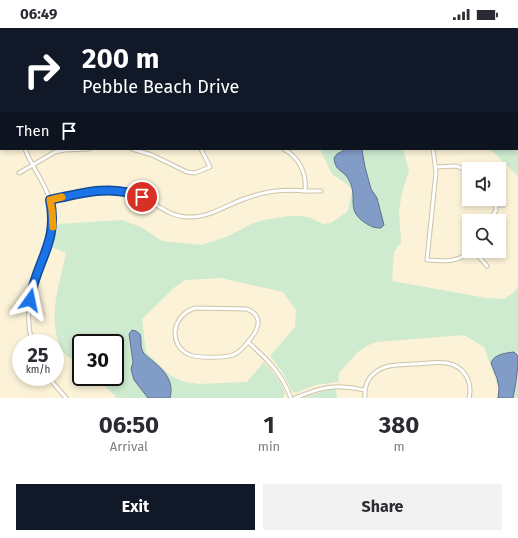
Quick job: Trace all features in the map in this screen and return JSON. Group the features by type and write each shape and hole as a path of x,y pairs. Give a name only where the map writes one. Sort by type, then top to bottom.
{"street":[{"path":"26,150 45,186 50,200 53,218 52,235 34,281 30,300 29,320 31,334"},
{"path":"19,173 60,151 74,150"},
{"path":"135,150 152,155 182,171 191,173 199,172 210,167 202,150"},
{"path":"285,150 294,156 301,165 305,176 305,191"},
{"path":"433,150 436,167 426,260 450,261 462,257"},
{"path":"436,167 456,166 462,168"},
{"path":"50,200 90,191 120,190 142,197 173,214 196,217 210,214 259,194 282,190 321,191"},
{"path":"480,258 487,266"},
{"path":"190,309 247,309 255,315 258,323 256,334 248,342 237,353 228,356 192,356 184,352 178,345 175,337 175,327 179,318 190,309"},
{"path":"248,342 275,368 284,381 291,398"},
{"path":"365,398 365,390 371,377 383,368 443,362 453,364 465,373 470,387 469,398"},
{"path":"56,386 66,398"},
{"path":"294,398 315,390 330,387 344,386 365,390"}],"green space":[{"path":"320,150 403,150 409,171 402,192 399,211 401,242 394,252 392,281 486,298 504,299 518,287 518,398 498,398 499,389 484,347 464,335 376,342 366,346 358,352 339,373 338,382 315,385 296,393 292,391 283,373 270,356 295,327 296,310 283,292 221,278 185,280 175,287 142,319 146,352 171,376 185,382 199,384 247,382 264,362 279,381 285,394 283,398 117,398 105,386 124,386 124,334 72,334 72,359 64,353 64,334 57,334 55,318 56,297 66,253 52,247 56,226 58,224 122,220 141,227 162,241 202,245 229,236 251,224 263,220 289,216 301,216 311,218 323,224 331,223 348,211 352,190 347,184 332,174"},
{"path":"491,150 518,150 518,176 506,164 506,162 503,162"},
{"path":"336,389 337,398 304,398 323,391"}],"water":[{"path":"344,150 362,150 371,189 377,198 384,225 381,228 375,228 369,225 360,219 356,214 353,204 352,187 347,177 335,163 334,158 337,154"},
{"path":"132,330 140,334 141,348 143,352 166,374 171,387 170,398 148,398 134,380 131,369 133,362 129,334"},
{"path":"514,352 518,356 518,361 513,398 498,398 499,388 497,378 491,363 497,356"}],"slow traffic":[{"path":"53,227 50,200 62,197"}],"route":[{"path":"30,300 31,290 37,271 52,235 53,218 50,200 82,192 113,190 120,190 142,197"}]}
